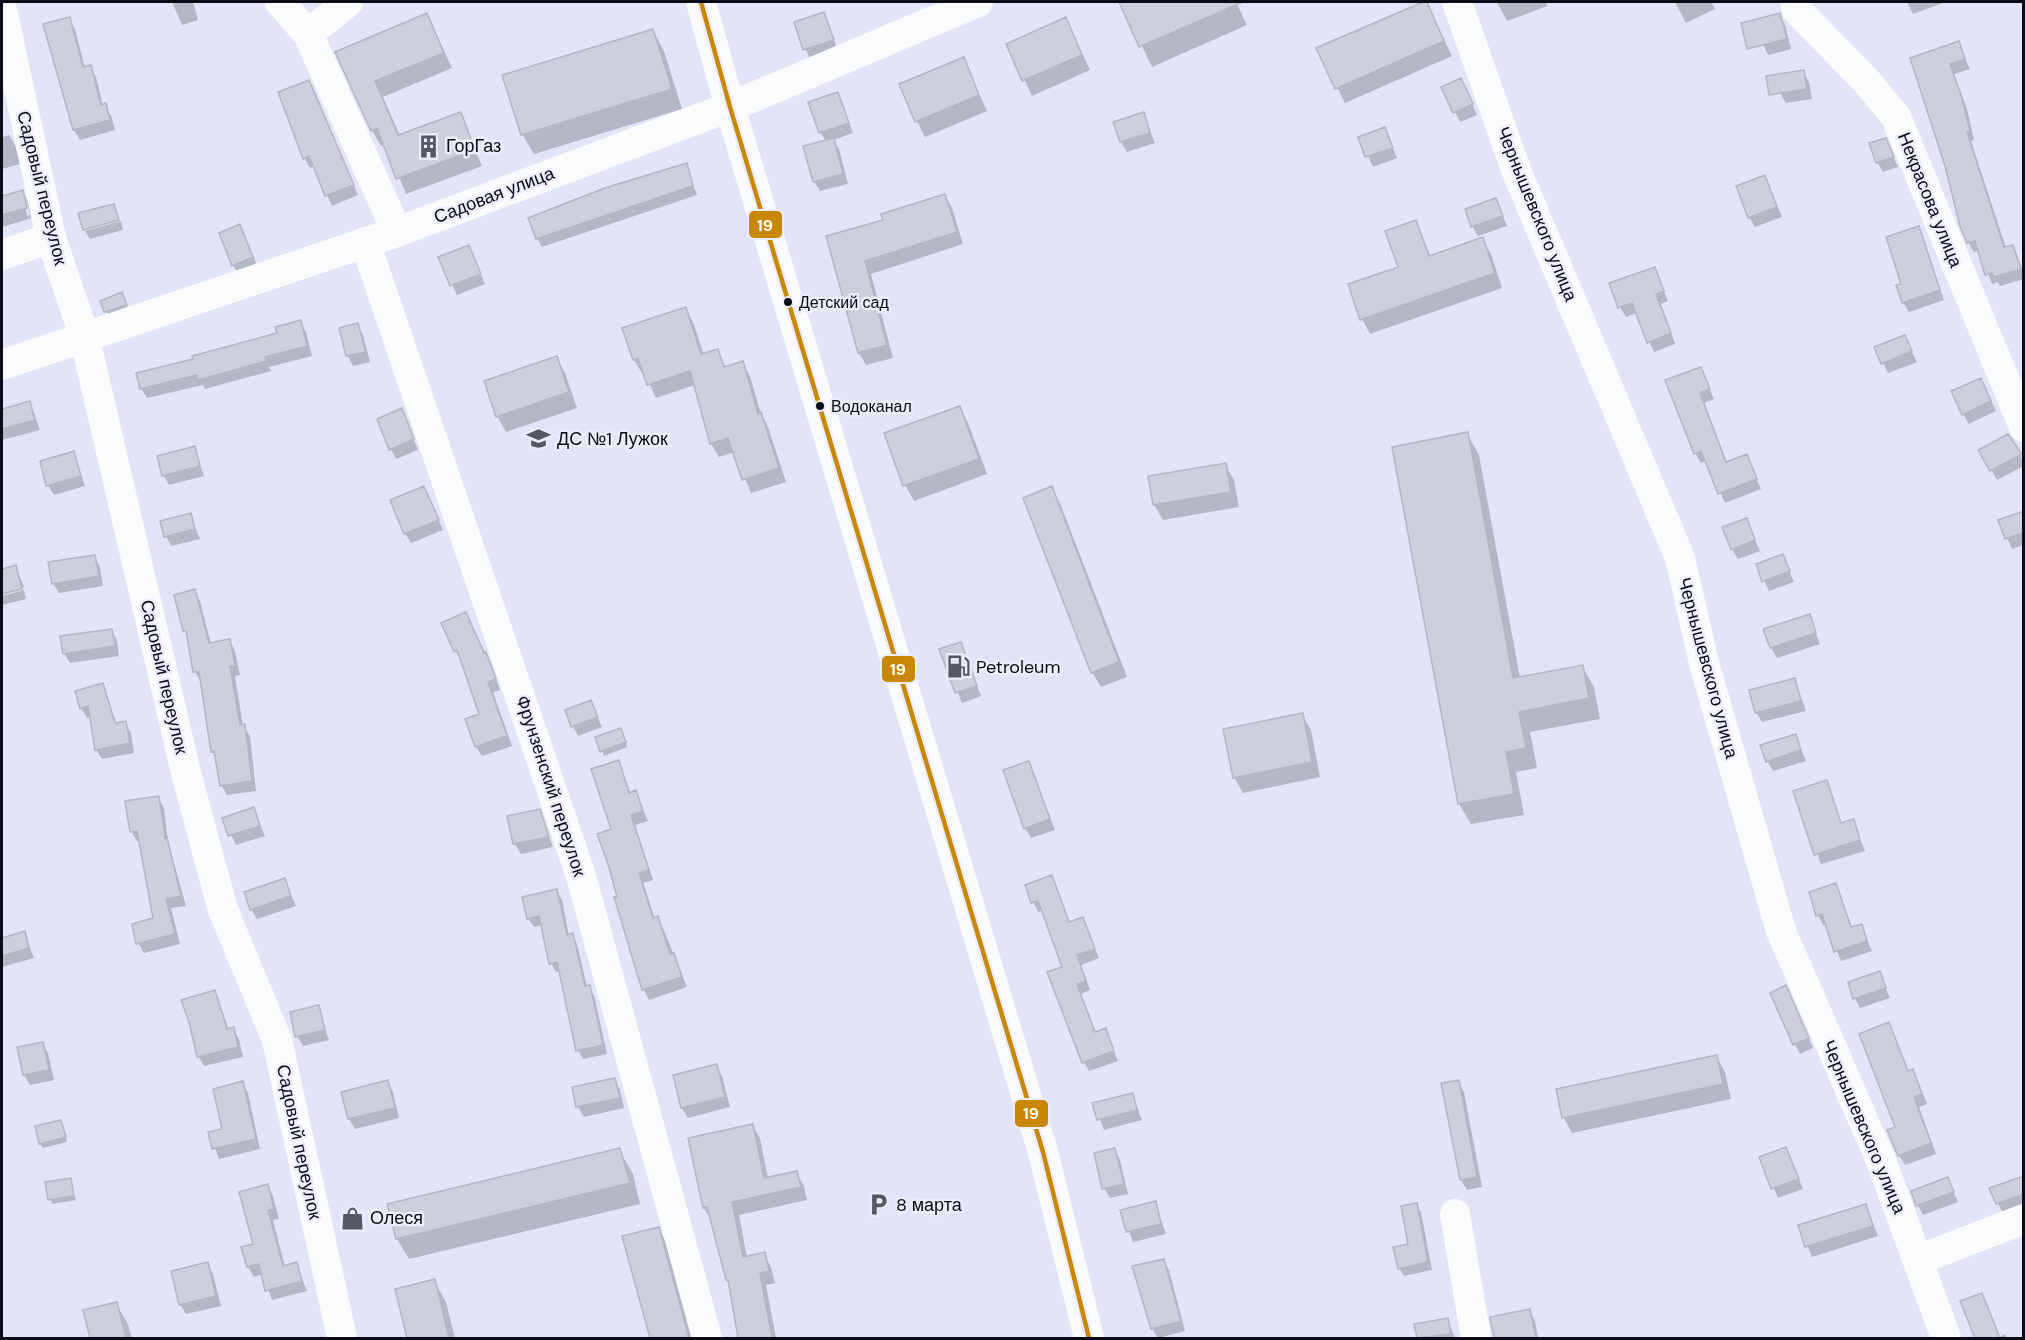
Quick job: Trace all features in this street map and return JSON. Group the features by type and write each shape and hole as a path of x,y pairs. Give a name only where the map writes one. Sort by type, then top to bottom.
{"street":[{"path":"280,2 308,34 397,232"},
{"path":"308,34 348,2"},
{"path":"701,2 730,107 1043,1152 1089,1338"},
{"name":"Садовая улица","path":"2,365 84,335 397,232 730,107 978,2"},
{"name":"Чернышевского улица","path":"1457,2 1516,170 1680,558 1704,663 1781,931 1882,1163 1946,1338"},
{"name":"Некрасова улица","path":"1795,2 1797,10 1868,83 1896,117 2024,427"},
{"name":"Садовый переулок","path":"2,10 51,238 84,335 186,773 223,910 277,1040 342,1338"},
{"path":"2,255 51,238"},
{"name":"Фрунзенский переулок","path":"365,242 581,876 707,1338"},
{"path":"1455,1214 1476,1338"},
{"path":"1918,1260 2024,1219"}],"building":[{"path":"1119,2 1243,2 1139,47"},
{"path":"1427,2 1444,41 1335,89 1316,48"},
{"path":"824,12 834,40 803,50 794,22"},
{"path":"427,13 444,53 375,81 398,135 461,112 475,150 396,179 377,128 371,131 335,52"},
{"path":"1780,13 1787,39 1747,49 1741,23"},
{"path":"70,17 83,67 91,65 101,105 106,103 110,120 73,130 43,24"},
{"path":"1066,17 1082,55 1022,81 1006,44"},
{"path":"653,29 672,89 521,135 502,75"},
{"path":"1959,41 1965,59 1950,64 1962,98 1970,131 1967,132 2004,247 2013,245 2021,269 1994,277 1992,273 1985,275 1975,241 1967,243 1960,226 1945,166 1910,58"},
{"path":"964,57 979,95 915,122 899,84"},
{"path":"1804,70 1807,89 1769,95 1766,76"},
{"path":"1461,78 1473,104 1453,113 1441,87"},
{"path":"309,80 354,185 325,196 309,156 303,159 278,92"},
{"path":"838,92 849,123 819,133 808,102"},
{"path":"1144,112 1150,133 1120,142 1113,122"},
{"path":"1385,127 1393,148 1365,157 1358,137"},
{"path":"834,138 843,174 813,182 803,146"},
{"path":"1886,138 1894,157 1876,163 1869,143"},
{"path":"687,163 693,186 536,239 528,218 605,188"},
{"path":"1765,175 1777,207 1748,218 1736,186"},
{"path":"23,190 27,208 2,215 2,196"},
{"path":"945,194 957,232 865,261 887,345 858,353 826,236 883,220 881,214"},
{"path":"1496,198 1503,216 1471,227 1465,209"},
{"path":"114,204 119,220 83,230 78,213"},
{"path":"1416,220 1429,256 1483,237 1495,273 1360,320 1348,284 1398,267 1385,231"},
{"path":"240,224 253,257 232,266 219,233"},
{"path":"1919,226 1940,290 1902,303 1896,285 1901,284 1886,237"},
{"path":"469,245 481,274 450,286 438,257"},
{"path":"1655,267 1664,291 1656,294 1671,333 1647,343 1632,303 1618,308 1609,283"},
{"path":"122,292 127,305 104,312 100,301"},
{"path":"686,307 701,354 718,349 724,367 743,361 758,414 761,412 779,468 742,480 728,438 710,444 690,371 647,385 638,358 633,360 622,328"},
{"path":"301,320 307,346 265,357 266,361 198,380 197,375 140,389 136,373 193,359 192,356 277,333 275,327"},
{"path":"358,323 366,352 346,356 339,328"},
{"path":"1905,335 1912,351 1881,364 1874,347"},
{"path":"557,356 569,392 496,417 484,381"},
{"path":"1701,367 1710,389 1700,393 1726,462 1747,454 1757,479 1718,494 1701,451 1694,454 1665,380"},
{"path":"1981,378 1991,401 1962,415 1951,391"},
{"path":"30,401 35,420 2,429 2,409"},
{"path":"960,406 979,459 903,486 884,433"},
{"path":"402,408 414,439 389,450 377,419"},
{"path":"1468,432 1513,678 1583,665 1589,698 1519,712 1526,748 1506,752 1514,794 1458,804 1392,447"},
{"path":"2008,434 2022,454 1990,471 1978,450"},
{"path":"195,446 200,466 162,476 157,456"},
{"path":"74,451 81,476 46,486 40,461"},
{"path":"1226,463 1231,492 1153,505 1148,476"},
{"path":"424,486 439,520 404,534 390,500"},
{"path":"1052,486 1119,662 1091,673 1023,498"},
{"path":"2024,511 2024,533 2005,539 1998,520"},
{"path":"191,513 195,529 164,537 160,521"},
{"path":"1747,518 1755,540 1731,550 1722,527"},
{"path":"1783,554 1790,571 1762,582 1756,564"},
{"path":"95,555 99,576 52,584 48,562"},
{"path":"16,565 22,589 2,594 2,569"},
{"path":"195,589 209,643 230,639 235,666 230,666 240,725 245,724 252,781 220,786 214,751 211,752 199,672 193,672 186,631 183,631 174,595"},
{"path":"466,612 484,653 486,652 496,679 488,682 507,736 475,747 465,719 479,714 457,650 454,652 441,623"},
{"path":"1810,614 1816,633 1770,648 1763,629"},
{"path":"112,629 115,646 63,654 60,636"},
{"name":"Petroleum","path":"961,642 977,686 955,693 939,649"},
{"path":"1795,678 1801,701 1755,713 1749,690"},
{"path":"103,683 115,723 126,721 130,743 95,750 88,706 80,709 75,691"},
{"path":"591,700 598,717 571,727 565,710"},
{"path":"1303,713 1312,762 1233,778 1223,729"},
{"path":"621,728 626,742 600,752 595,737"},
{"path":"1796,734 1801,750 1766,762 1760,745"},
{"path":"619,760 629,793 636,790 643,811 631,815 649,870 639,873 653,918 658,916 670,954 674,953 682,977 642,990 614,897 617,897 609,867 597,834 611,829 591,769"},
{"path":"1029,761 1050,819 1024,829 1003,770"},
{"path":"1827,780 1841,823 1854,819 1860,840 1814,855 1793,791"},
{"path":"159,796 165,838 167,837 181,896 166,899 175,934 136,944 132,924 153,918 137,831 130,832 125,801"},
{"path":"254,807 260,826 228,836 222,818"},
{"path":"540,809 549,837 513,844 507,816"},
{"path":"1052,875 1069,922 1083,917 1095,949 1077,955 1086,981 1077,984 1095,1032 1106,1028 1114,1051 1082,1063 1047,972 1062,967 1038,901 1031,903 1025,885"},
{"path":"285,878 291,896 250,910 244,892"},
{"path":"1836,883 1851,927 1862,924 1867,941 1834,952 1822,914 1816,916 1809,892"},
{"path":"557,889 567,935 573,933 585,986 590,985 603,1045 576,1051 557,962 549,964 539,916 527,919 522,897"},
{"path":"25,931 29,948 2,956 2,938"},
{"path":"1880,971 1886,988 1853,999 1848,982"},
{"path":"1786,985 1809,1038 1793,1045 1770,993"},
{"path":"215,990 227,1029 234,1027 238,1047 197,1057 181,1000"},
{"path":"319,1005 325,1030 295,1037 290,1012"},
{"path":"1889,1022 1908,1071 1913,1069 1922,1094 1914,1097 1931,1143 1898,1156 1887,1130 1895,1127 1859,1034"},
{"path":"43,1042 49,1070 23,1075 17,1047"},
{"path":"1717,1055 1723,1084 1562,1118 1556,1089"},
{"path":"717,1064 725,1097 681,1108 673,1075"},
{"path":"615,1078 620,1098 576,1107 572,1087"},
{"path":"388,1080 395,1108 348,1119 341,1092"},
{"path":"1459,1080 1477,1177 1460,1180 1441,1083"},
{"path":"243,1081 256,1139 212,1149 208,1132 222,1129 213,1089"},
{"path":"1133,1093 1137,1110 1097,1120 1092,1103"},
{"path":"61,1120 66,1137 39,1144 35,1126"},
{"path":"753,1124 764,1178 797,1171 801,1187 732,1202 743,1257 765,1252 769,1271 760,1273 772,1338 738,1338 728,1280 726,1280 707,1207 703,1208 688,1138"},
{"path":"1786,1147 1799,1179 1771,1189 1759,1157"},
{"path":"620,1148 630,1183 396,1239 387,1204"},
{"path":"1115,1148 1124,1184 1102,1189 1094,1153"},
{"path":"2024,1176 2024,1194 1996,1204 1989,1188"},
{"path":"1948,1177 1954,1192 1916,1206 1911,1191"},
{"path":"71,1178 74,1196 48,1200 45,1182"},
{"path":"268,1184 274,1209 268,1210 283,1266 297,1262 302,1281 265,1291 259,1264 247,1267 241,1247 253,1244 239,1192"},
{"path":"1156,1201 1161,1224 1126,1232 1120,1210"},
{"path":"1417,1203 1428,1262 1398,1269 1393,1247 1408,1244 1401,1206"},
{"path":"1866,1204 1873,1226 1805,1247 1798,1225"},
{"path":"659,1227 689,1338 650,1338 622,1236"},
{"path":"1164,1259 1181,1321 1151,1329 1132,1266"},
{"path":"208,1262 216,1296 179,1305 171,1271"},
{"path":"435,1279 449,1338 407,1338 395,1289"},
{"path":"1982,1293 2000,1338 1975,1338 1960,1301"},
{"path":"117,1302 126,1338 90,1338 83,1310"},
{"path":"1530,1309 1536,1338 1494,1338 1490,1317"},
{"path":"1448,1318 1451,1334 1417,1338 1414,1324"}],"transit line":[{"name":"19","path":"701,2 730,107 1043,1152 1089,1338"}],"place":[{"name":"ГорГаз","path":"428,146"},
{"name":"Детский сад","path":"788,302"},
{"name":"Водоканал","path":"820,406"},
{"name":"ДС №1 Лужок","path":"539,439"},
{"name":"Petroleum","path":"958,667"},
{"name":"8 марта","path":"878,1205"},
{"name":"Олеся","path":"352,1218"}]}
